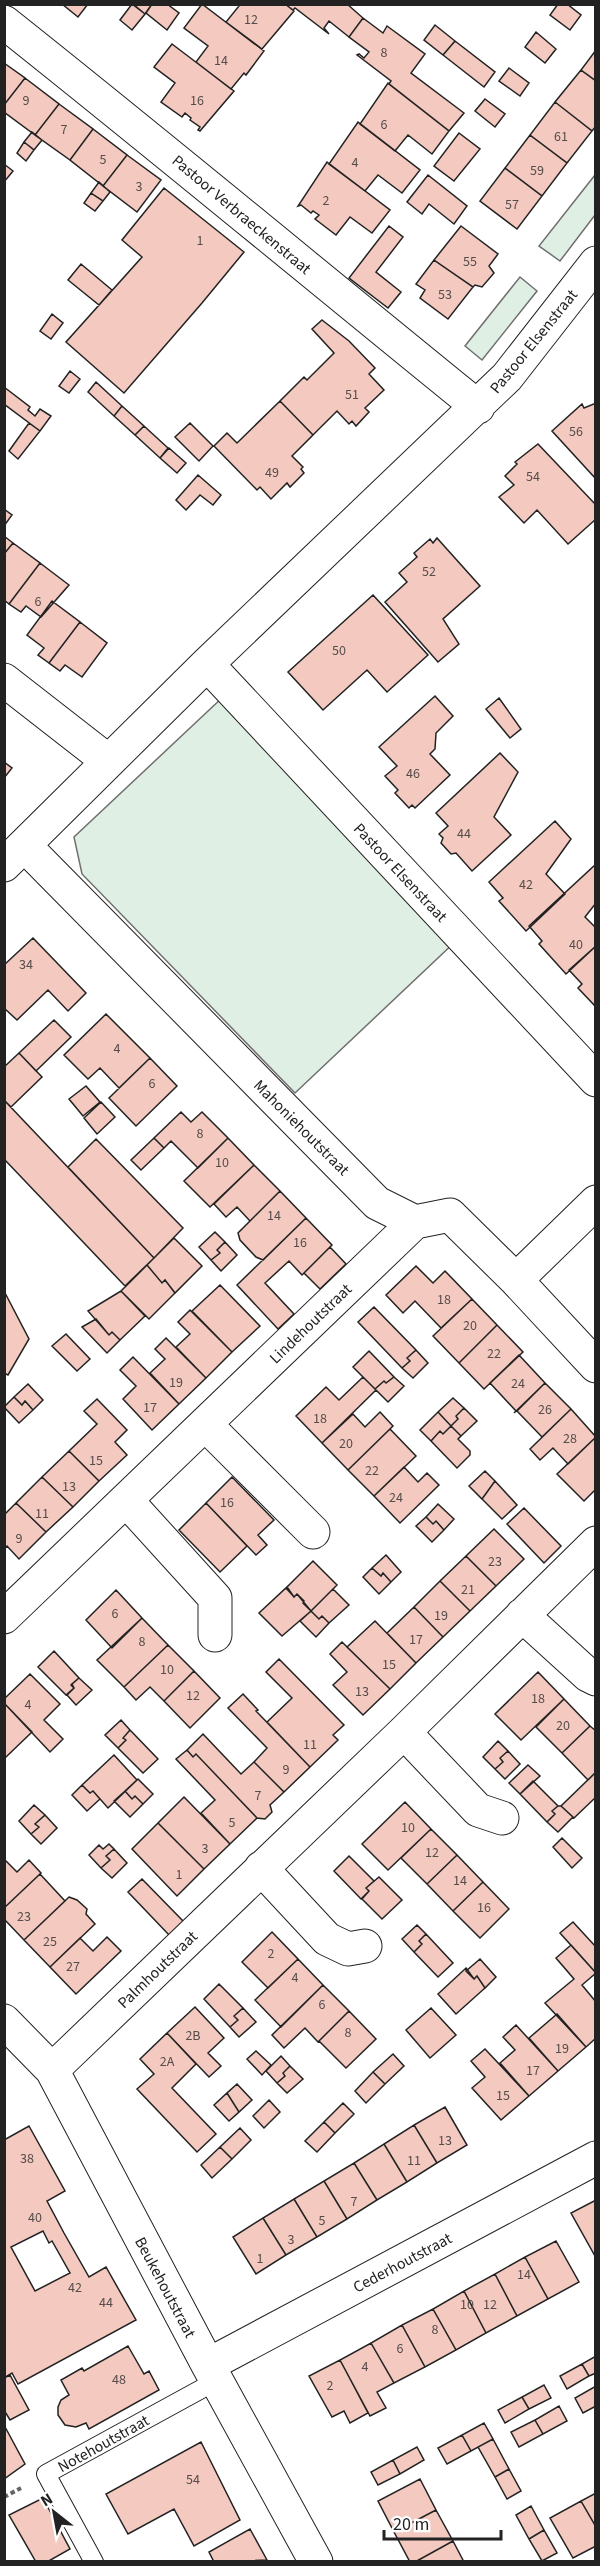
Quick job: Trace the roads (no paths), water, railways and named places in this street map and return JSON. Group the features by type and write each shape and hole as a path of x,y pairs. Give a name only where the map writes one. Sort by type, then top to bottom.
{"street":[{"name":"Pastoor Verbraeckenstraat","path":"4,22 182,163 276,244 478,406"},
{"name":"Pastoor Elsenstraat","path":"15,855 207,664 507,377 596,263"},
{"name":"Pastoor Elsenstraat","path":"207,664 596,1080"},
{"path":"4,680 108,761"},
{"name":"Mahoniehoutstraat","path":"15,855 376,1203 415,1222"},
{"path":"516,1280 596,1202"},
{"path":"415,1222 450,1215 516,1280 596,1366"},
{"name":"Lindehoutstraat","path":"4,1617 415,1222"},
{"path":"205,1424 313,1532"},
{"path":"126,1500 215,1598 215,1635"},
{"name":"Palmhoutstraat","path":"52,2070 404,1732 596,1543"},
{"path":"522,1615 588,1675 596,1679"},
{"path":"404,1732 478,1810 502,1818"},
{"path":"261,1868 327,1939 348,1949 365,1946"},
{"name":"Beukehoutstraat","path":"4,2021 52,2070 212,2373 316,2562"},
{"name":"Cederhoutstraat","path":"212,2373 596,2158"}],"lane":[{"name":"Notehoutstraat","path":"94,2562 46,2474 212,2373"}]}
